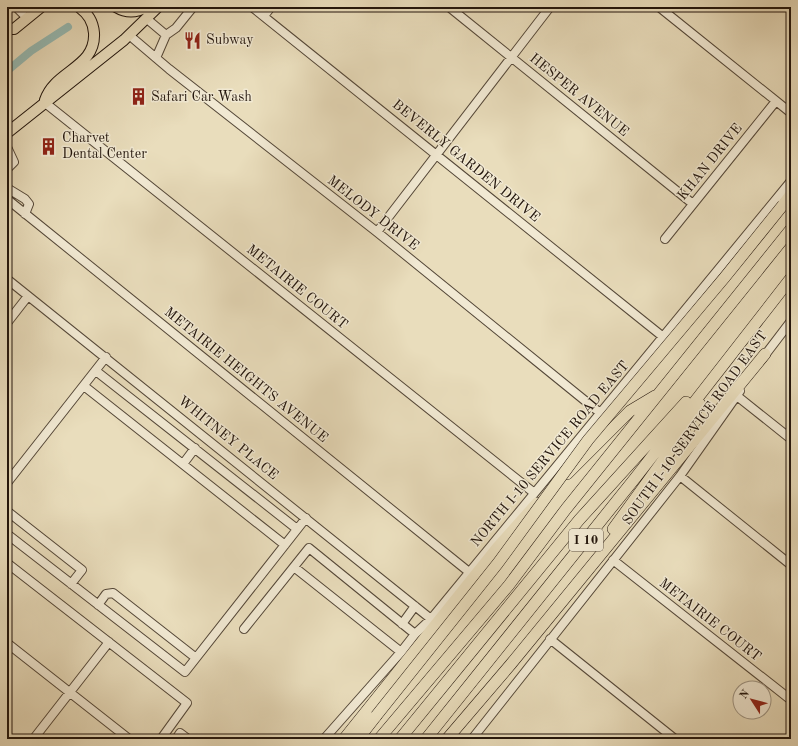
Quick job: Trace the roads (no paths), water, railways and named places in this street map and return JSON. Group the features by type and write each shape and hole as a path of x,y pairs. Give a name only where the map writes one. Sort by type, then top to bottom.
{"highway":[{"path":"358,739 498,563 588,440 725,278 791,194"},
{"name":"I 10","path":"379,739 504,591 566,509 662,392 791,229"},
{"name":"I 10","path":"426,739 621,495 791,278"},
{"path":"558,604 672,448 742,339"},
{"path":"400,739 470,651 579,520 742,339"},
{"path":"447,739 511,664 558,604 765,354"},
{"path":"344,739 497,548 529,512 630,411 662,392"},
{"path":"340,739 355,724"}],"main road":[{"path":"7,26 19,10 32,7"},
{"path":"7,29 14,29 41,7"},
{"path":"44,102 52,86 86,58 92,50 94,39 93,26 88,14 79,7"},
{"path":"116,7 130,12 140,11 146,7"},
{"path":"7,133 44,102 129,36 158,7"}],"street":[{"path":"156,58 166,35 176,28 193,7"},
{"name":"BEVERLY GARDEN DRIVE","path":"252,7 662,336"},
{"path":"264,16 271,7"},
{"name":"HESPER AVENUE","path":"449,7 693,204"},
{"path":"376,232 550,7"},
{"path":"659,7 791,113"},
{"path":"146,19 166,35"},
{"name":"MELODY DRIVE","path":"129,36 376,232 599,412"},
{"name":"KHAN DRIVE","path":"665,239 776,101"},
{"name":"METAIRIE COURT","path":"44,102 533,492"},
{"path":"7,148 14,162 7,169"},
{"name":"NORTH I-10 SERVICE ROAD EAST","path":"324,739 401,652 415,634 431,619 533,492 641,364 662,336 741,244 791,181"},
{"path":"7,188 25,199 29,204 25,214"},
{"name":"METAIRIE HEIGHTS AVENUE","path":"7,199 468,572"},
{"name":"WHITNEY PLACE","path":"7,279 431,619"},
{"path":"7,323 28,296"},
{"name":"SOUTH I-10 SERVICE ROAD EAST","path":"472,739 680,476 765,354 791,321"},
{"path":"7,483 106,357"},
{"path":"96,371 298,529"},
{"path":"84,386 285,545"},
{"path":"737,396 791,439"},
{"path":"183,464 195,448"},
{"path":"680,476 791,565"},
{"path":"7,511 82,570 71,584"},
{"path":"7,534 185,672 306,518"},
{"path":"244,629 309,548 415,634"},
{"name":"METAIRIE COURT","path":"614,560 791,700"},
{"path":"7,563 187,703 161,739"},
{"path":"294,567 401,652"},
{"path":"98,604 106,594 113,593 196,658"},
{"path":"402,624 415,606"},
{"path":"550,639 675,739"},
{"path":"35,737 109,642"},
{"path":"7,643 129,739"},
{"path":"176,739 180,733 188,739"}],"waterway":[{"path":"7,71 31,51 68,27"}],"place":[{"name":"Subway","path":"193,40"},
{"name":"Safari Car Wash","path":"138,97"},
{"name":"Charvet Dental Center","path":"49,146"}]}
